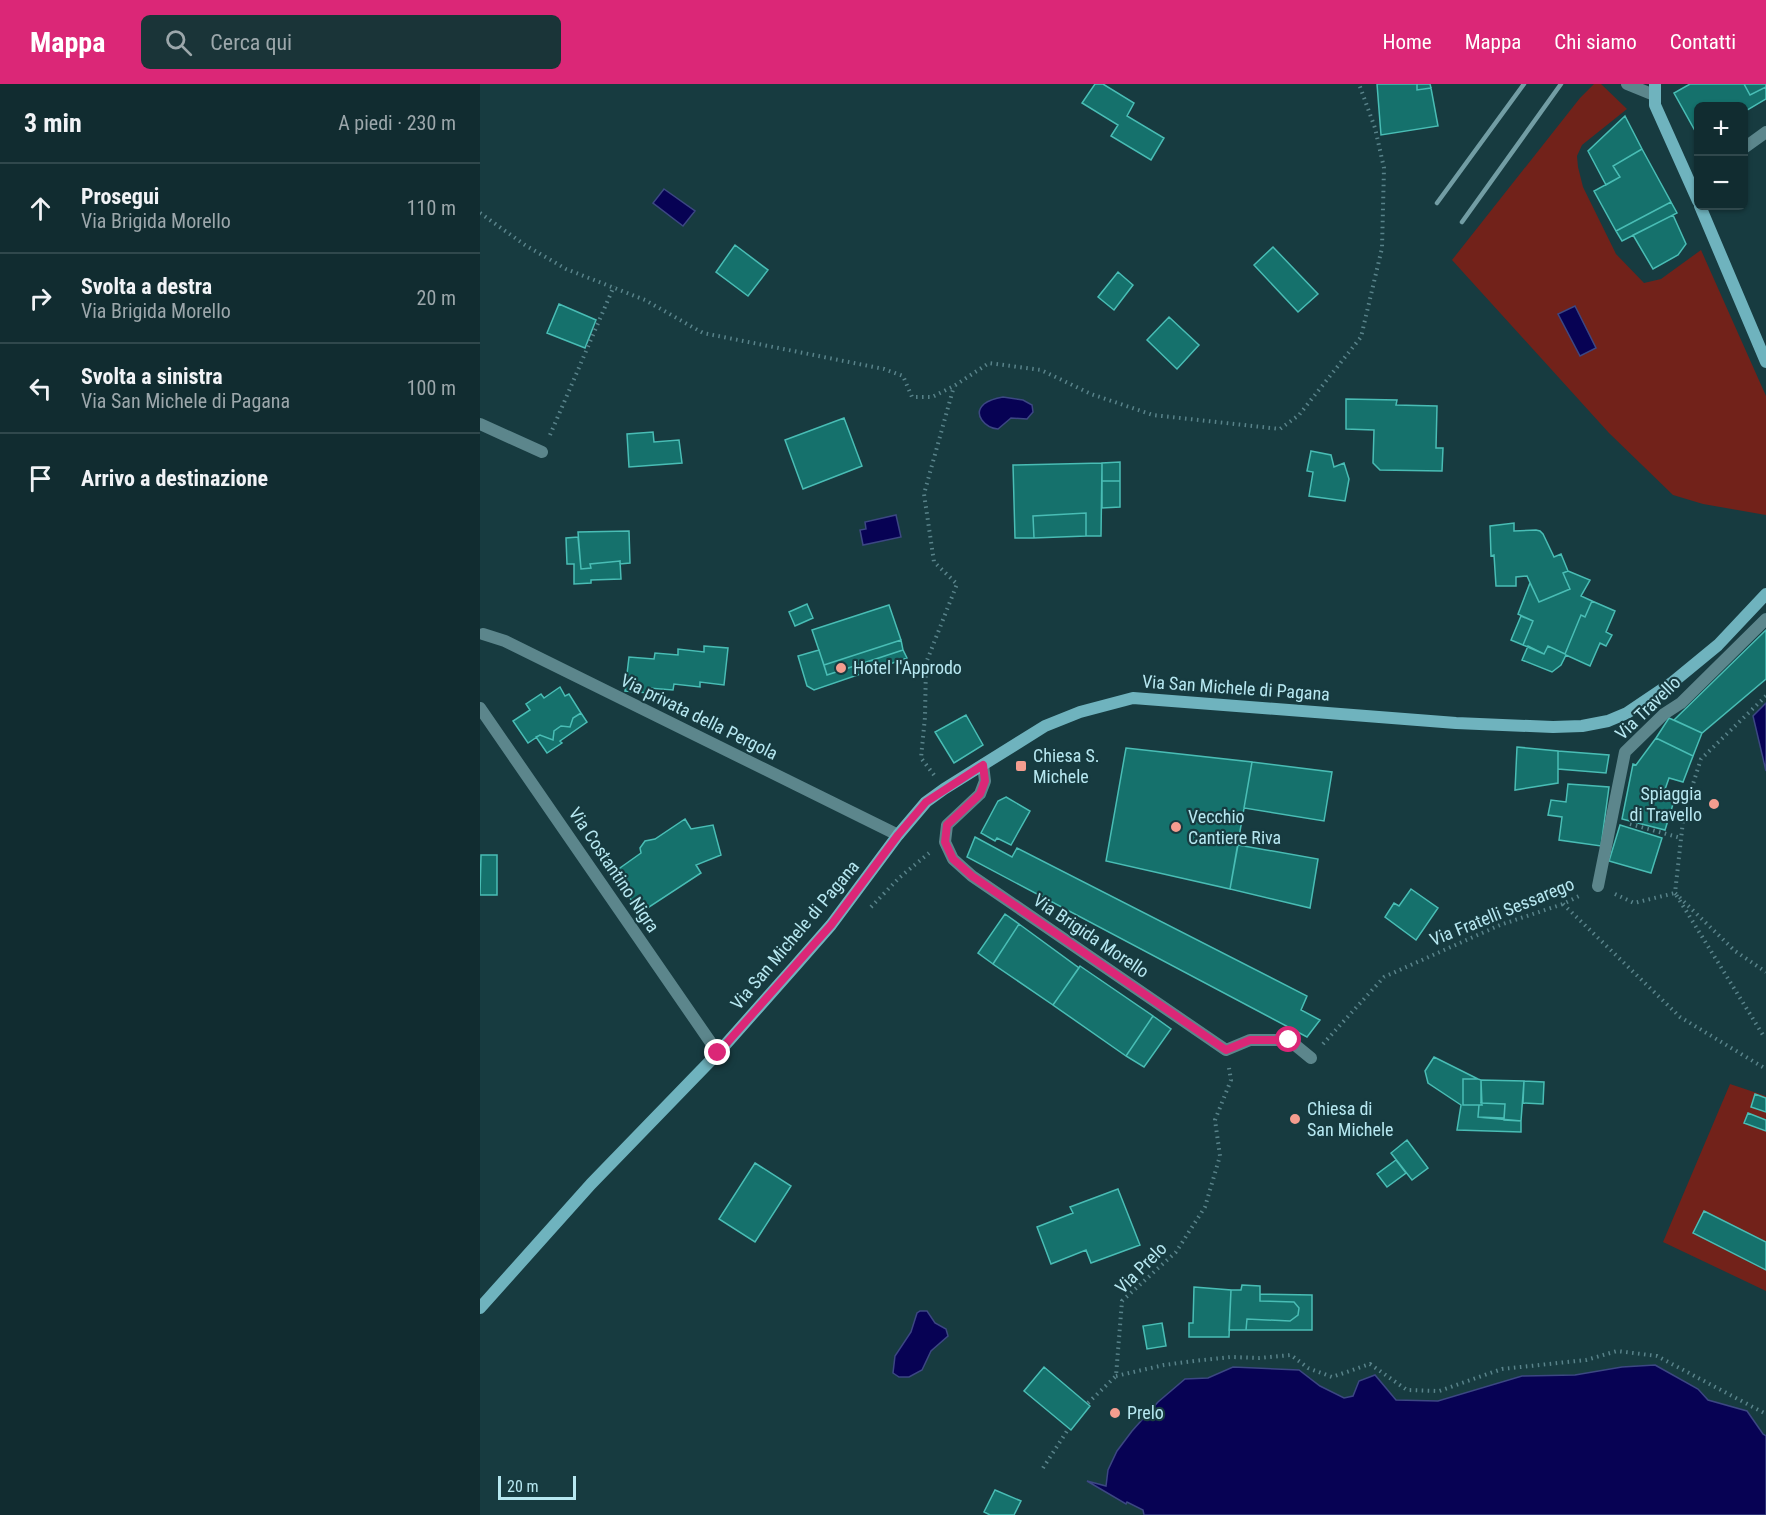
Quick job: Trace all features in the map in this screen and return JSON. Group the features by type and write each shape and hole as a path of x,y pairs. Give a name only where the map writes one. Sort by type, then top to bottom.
{"main road":[{"path":"1654,90 1655,105 1694,180"},
{"path":"1702,210 1766,362"},
{"name":"Via San Michele di Pagana","path":"480,1308 591,1184 718,1053 831,925 898,835 926,802 1045,726 1080,712 1133,698 1456,723 1541,727 1582,726 1608,721 1627,713 1682,675 1718,645 1766,594"}],"street":[{"path":"1628,84 1654,90"},
{"path":"1748,145 1766,132"},
{"path":"480,424 542,452"},
{"name":"Via Travello","path":"1598,886 1625,752 1664,714 1681,703 1766,618"},
{"name":"Via privata della Pergola","path":"483,634 505,641 898,835"},
{"name":"Via Costantino Nigra","path":"480,708 718,1053"},
{"name":"Via Brigida Morello","path":"983,765 985,781 980,794 947,825 945,842 953,859 972,876 1226,1050 1250,1040 1289,1040 1311,1058"}],"path":[{"path":"480,213 566,269 645,300 703,333 884,369 903,376 912,397 932,397 954,386 989,363 1041,370 1090,394 1153,415 1280,429 1299,415 1361,337 1382,248 1384,168 1374,128 1359,84"},
{"path":"542,452 614,286"},
{"path":"921,758 925,717 926,663 957,584 934,562 924,494 954,386"},
{"path":"1766,696 1701,759 1683,812 1675,893 1763,1035 1766,1035"},
{"path":"1612,819 1681,838"},
{"path":"873,904 922,858"},
{"path":"1598,886 1634,903 1675,893"},
{"name":"Via Fratelli Sessarego","path":"1311,1058 1384,977 1500,925 1563,904 1598,886"},
{"path":"1675,893 1735,951 1766,972"},
{"path":"1563,904 1680,1017 1766,1069"},
{"name":"Via Prelo","path":"1116,1376 1122,1301 1176,1252 1205,1207 1220,1156 1215,1120 1231,1080"},
{"path":"1088,1403 1116,1376 1194,1361 1231,1357 1259,1358 1291,1355 1308,1368 1332,1377 1370,1364 1407,1390 1439,1391 1502,1369 1586,1360 1617,1351 1657,1356 1766,1414"},
{"path":"1042,1468 1067,1431"}],"shaded area":[{"path":"1594,84 1601,84 1627,109 1582,145 1577,156 1583,187 1616,254 1644,283 1661,279 1701,250 1766,396 1766,515 1703,504 1673,495 1609,433 1452,260 1580,98"},
{"path":"664,189 695,211 683,226 653,203"},
{"path":"1575,306 1596,348 1580,356 1558,314"},
{"path":"1003,397 1023,400 1032,405 1033,412 1027,419 1011,418 998,429 985,424 979,412 981,408 988,401"},
{"path":"896,515 901,537 863,545 860,530 866,529 865,522"},
{"path":"1766,703 1766,771 1753,716"},
{"path":"1730,1084 1766,1096 1766,1291 1663,1242"},
{"path":"927,1311 935,1323 946,1329 948,1336 931,1351 922,1370 909,1377 899,1377 893,1373 895,1356 911,1332 917,1313"},
{"path":"1655,1365 1698,1389 1708,1400 1747,1411 1766,1436 1766,1515 1144,1515 1143,1510 1127,1502 1126,1504 1087,1481 1106,1486 1108,1470 1117,1451 1158,1402 1185,1379 1208,1378 1233,1367 1299,1370 1320,1386 1344,1398 1353,1396 1359,1381 1375,1375 1396,1400 1438,1401 1522,1376 1575,1375 1622,1367"}],"building":[{"path":"1095,84 1103,84 1134,103 1127,116 1164,138 1151,160 1111,136 1118,125 1082,103"},
{"path":"1377,84 1417,84 1417,90 1431,88 1438,126 1381,135"},
{"path":"1417,84 1430,84 1431,88 1417,90"},
{"path":"1690,84 1744,84 1750,95 1766,87 1766,99 1748,110 1748,102 1694,102 1694,129 1674,93"},
{"path":"1744,84 1766,84 1766,87 1750,95"},
{"path":"1625,116 1642,149 1613,166 1620,177 1606,185 1588,151"},
{"path":"1642,149 1671,202 1616,231 1594,191 1620,177 1613,166"},
{"path":"1671,202 1677,213 1622,241 1616,231"},
{"path":"1673,215 1686,244 1678,255 1653,269 1633,235"},
{"path":"735,245 768,270 748,296 716,272"},
{"path":"1273,247 1318,294 1298,312 1254,265"},
{"path":"1118,272 1133,285 1114,310 1098,297"},
{"path":"559,304 596,320 585,348 547,333"},
{"path":"1169,317 1199,345 1177,369 1147,340"},
{"path":"1346,399 1397,400 1396,405 1437,406 1436,448 1443,448 1442,471 1380,470 1373,463 1374,430 1346,429"},
{"path":"844,418 862,466 803,489 785,440"},
{"path":"653,432 654,442 679,440 682,463 629,467 627,434"},
{"path":"1311,451 1331,455 1334,467 1344,463 1349,479 1345,501 1309,496 1313,472 1307,471"},
{"path":"1120,462 1120,481 1102,481 1102,463"},
{"path":"1102,463 1101,536 1086,536 1086,513 1033,516 1034,538 1015,538 1013,465"},
{"path":"1102,481 1120,481 1120,507 1102,508"},
{"path":"1086,513 1086,536 1034,538 1033,516"},
{"path":"1514,523 1514,531 1540,531 1554,557 1561,554 1568,571 1563,573 1570,589 1539,602 1527,576 1516,577 1516,586 1496,586 1494,555 1491,556 1490,526"},
{"path":"629,531 630,563 620,564 620,561 590,564 591,568 581,569 578,532"},
{"path":"578,537 581,569 591,568 590,564 620,561 621,579 591,580 591,583 574,584 574,564 567,564 566,538"},
{"path":"1568,571 1590,580 1581,596 1592,601 1585,617 1581,615 1565,654 1548,646 1544,654 1523,645 1533,621 1518,614 1530,583 1539,602 1570,589 1563,573"},
{"path":"1592,601 1615,611 1606,632 1612,635 1606,646 1600,643 1590,666 1566,655 1561,665 1552,672 1522,660 1528,646 1544,654 1548,646 1565,654 1581,615 1585,617"},
{"path":"807,604 813,618 795,626 789,612"},
{"path":"889,605 901,640 824,665 812,630"},
{"path":"1521,616 1533,621 1523,645 1511,640"},
{"path":"1766,630 1766,679 1702,733 1674,720"},
{"path":"901,640 903,650 827,675 824,665"},
{"path":"704,646 728,648 724,685 700,682 700,687 674,684 673,690 649,688 649,693 625,691 629,657 654,659 655,653 678,655 678,649 704,652"},
{"path":"819,650 827,675 903,650 907,658 814,690 807,686 798,656"},
{"path":"560,687 565,696 569,694 581,713 573,718 570,727 561,726 554,731 553,740 540,735 528,743 513,721 530,710 526,704 541,694 544,698"},
{"path":"581,713 587,722 547,753 536,737 540,735 553,740 554,731 561,726 570,727 573,718"},
{"path":"966,715 983,745 954,763 935,732"},
{"path":"1669,718 1702,733 1693,756 1656,738"},
{"path":"1656,738 1693,756 1683,782 1669,778 1662,798 1674,801 1665,830 1622,819 1633,764 1636,765"},
{"path":"1517,747 1558,751 1558,783 1515,790"},
{"name":"Vecchio Cantiere Riva","path":"1126,748 1252,762 1230,889 1106,861"},
{"path":"1558,751 1609,755 1606,773 1558,769"},
{"path":"1252,762 1332,772 1324,821 1244,808"},
{"path":"1568,784 1609,787 1601,846 1559,840 1562,817 1548,815 1551,800 1566,802"},
{"path":"1006,797 1030,811 1011,845 997,838 995,841 981,833 998,801"},
{"path":"685,819 691,829 713,825 721,855 696,865 701,873 640,913 613,873 641,853 640,848 645,841 655,839"},
{"path":"1620,825 1662,838 1651,873 1609,861"},
{"path":"975,837 1012,857 1017,848 1307,996 1301,1010 1320,1020 1307,1037 967,857"},
{"path":"1238,845 1318,859 1310,908 1230,889"},
{"path":"481,855 497,855 497,895 480,895"},
{"path":"1411,889 1438,908 1416,940 1385,917 1394,903 1399,906"},
{"path":"1005,914 1019,924 993,964 978,953"},
{"path":"1019,924 1079,968 1053,1005 993,964"},
{"path":"1080,966 1153,1016 1126,1056 1053,1005"},
{"path":"1153,1016 1171,1029 1144,1067 1126,1056"},
{"path":"1434,1057 1478,1079 1463,1079 1463,1105 1479,1105 1478,1117 1521,1121 1521,1132 1457,1130 1461,1105 1428,1083 1425,1071"},
{"path":"1463,1079 1481,1080 1482,1105 1463,1105"},
{"path":"1481,1080 1524,1081 1521,1121 1504,1120 1505,1104 1481,1103"},
{"path":"1524,1081 1544,1082 1543,1104 1523,1103"},
{"path":"1755,1094 1766,1098 1766,1112 1751,1107"},
{"path":"1481,1103 1505,1104 1504,1118 1478,1117"},
{"path":"1748,1113 1766,1120 1766,1131 1744,1123"},
{"path":"1407,1140 1428,1168 1412,1180 1391,1153"},
{"path":"1396,1160 1406,1173 1387,1187 1377,1174"},
{"path":"755,1163 791,1186 755,1242 719,1219"},
{"path":"1118,1189 1140,1245 1091,1263 1086,1250 1051,1264 1037,1227 1073,1213 1070,1207"},
{"path":"1704,1211 1766,1242 1766,1270 1693,1233"},
{"path":"1242,1285 1260,1286 1260,1301 1294,1302 1299,1308 1298,1315 1290,1321 1247,1319 1246,1330 1229,1330 1231,1290 1241,1290"},
{"path":"1194,1287 1231,1290 1229,1337 1189,1337 1189,1323 1193,1323"},
{"path":"1260,1294 1312,1295 1312,1330 1246,1330 1247,1319 1290,1321 1298,1315 1299,1308 1294,1302 1260,1301"},
{"path":"1162,1323 1166,1346 1147,1349 1143,1326"},
{"path":"1044,1367 1090,1406 1071,1430 1024,1391"},
{"path":"995,1490 1021,1501 1014,1515 990,1515 984,1512"}],"railway":[{"path":"1437,203 1524,84"},
{"path":"1462,222 1561,84"}],"place":[{"name":"Hotel l'Approdo","path":"841,668"},
{"name":"Chiesa S. Michele","path":"1021,766"},
{"name":"Spiaggia di Travello","path":"1714,804"},
{"name":"Vecchio Cantiere Riva","path":"1176,827"},
{"name":"Chiesa di San Michele","path":"1295,1119"},
{"name":"Prelo","path":"1115,1413"}],"route":[{"path":"718,1053 831,925 898,835 926,802 983,765 985,781 980,794 947,825 945,842 953,859 1005,900 1226,1050 1250,1040 1289,1040"}]}
